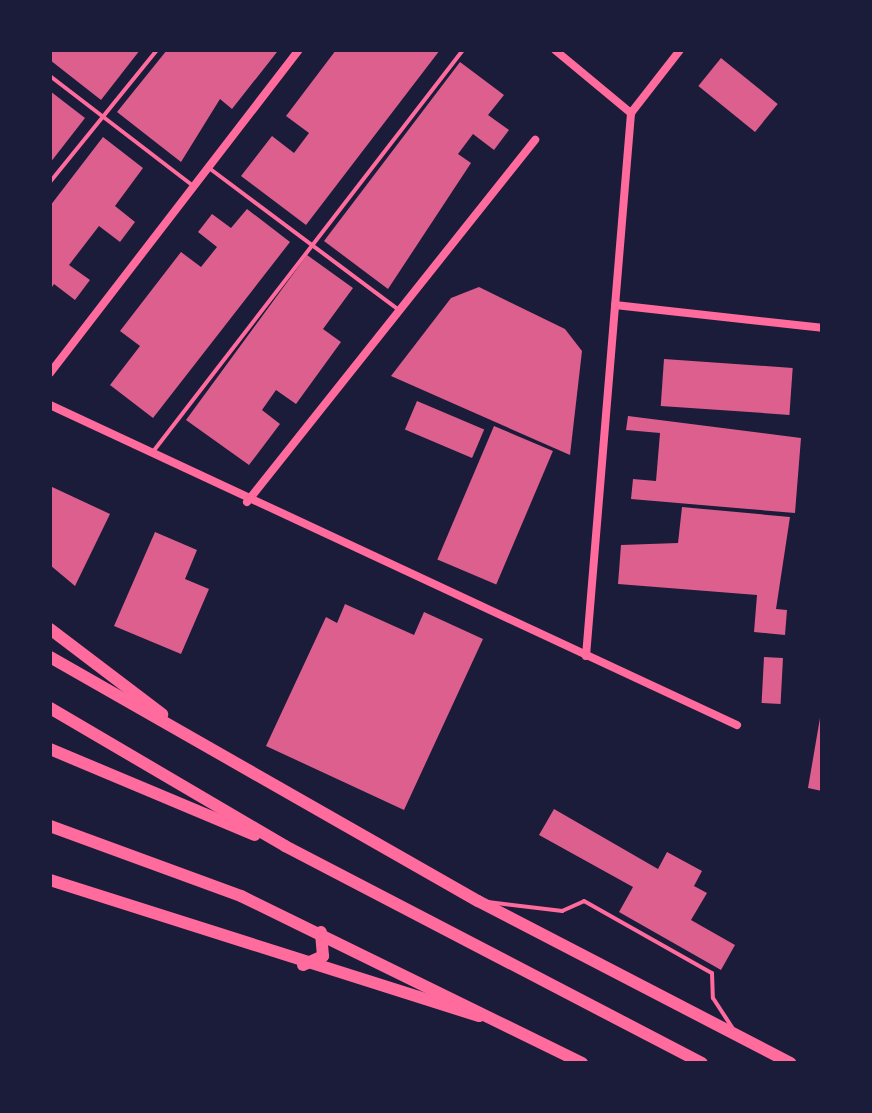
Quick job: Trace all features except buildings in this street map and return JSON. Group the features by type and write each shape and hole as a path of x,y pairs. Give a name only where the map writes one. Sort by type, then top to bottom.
{"main road":[{"path":"50,629 209,748"},
{"path":"50,657 478,901 791,1063"},
{"path":"50,708 285,846 702,1063"},
{"path":"50,749 285,846"},
{"path":"50,826 321,932 582,1063"},
{"path":"50,880 303,965 506,1023"},
{"path":"303,965 323,956 321,932"}],"street":[{"path":"50,373 299,50"},
{"path":"555,50 631,113"},
{"path":"586,656 631,113 680,50"},
{"path":"247,502 535,140"},
{"path":"615,305 822,328"},
{"path":"50,405 247,502 737,725"}],"lane":[{"path":"50,182 157,50"},
{"path":"151,455 310,244 463,50"},
{"path":"50,76 194,186"},
{"path":"209,167 399,310"},
{"path":"478,901 562,911 584,901 712,973 713,998 740,1039"}]}
